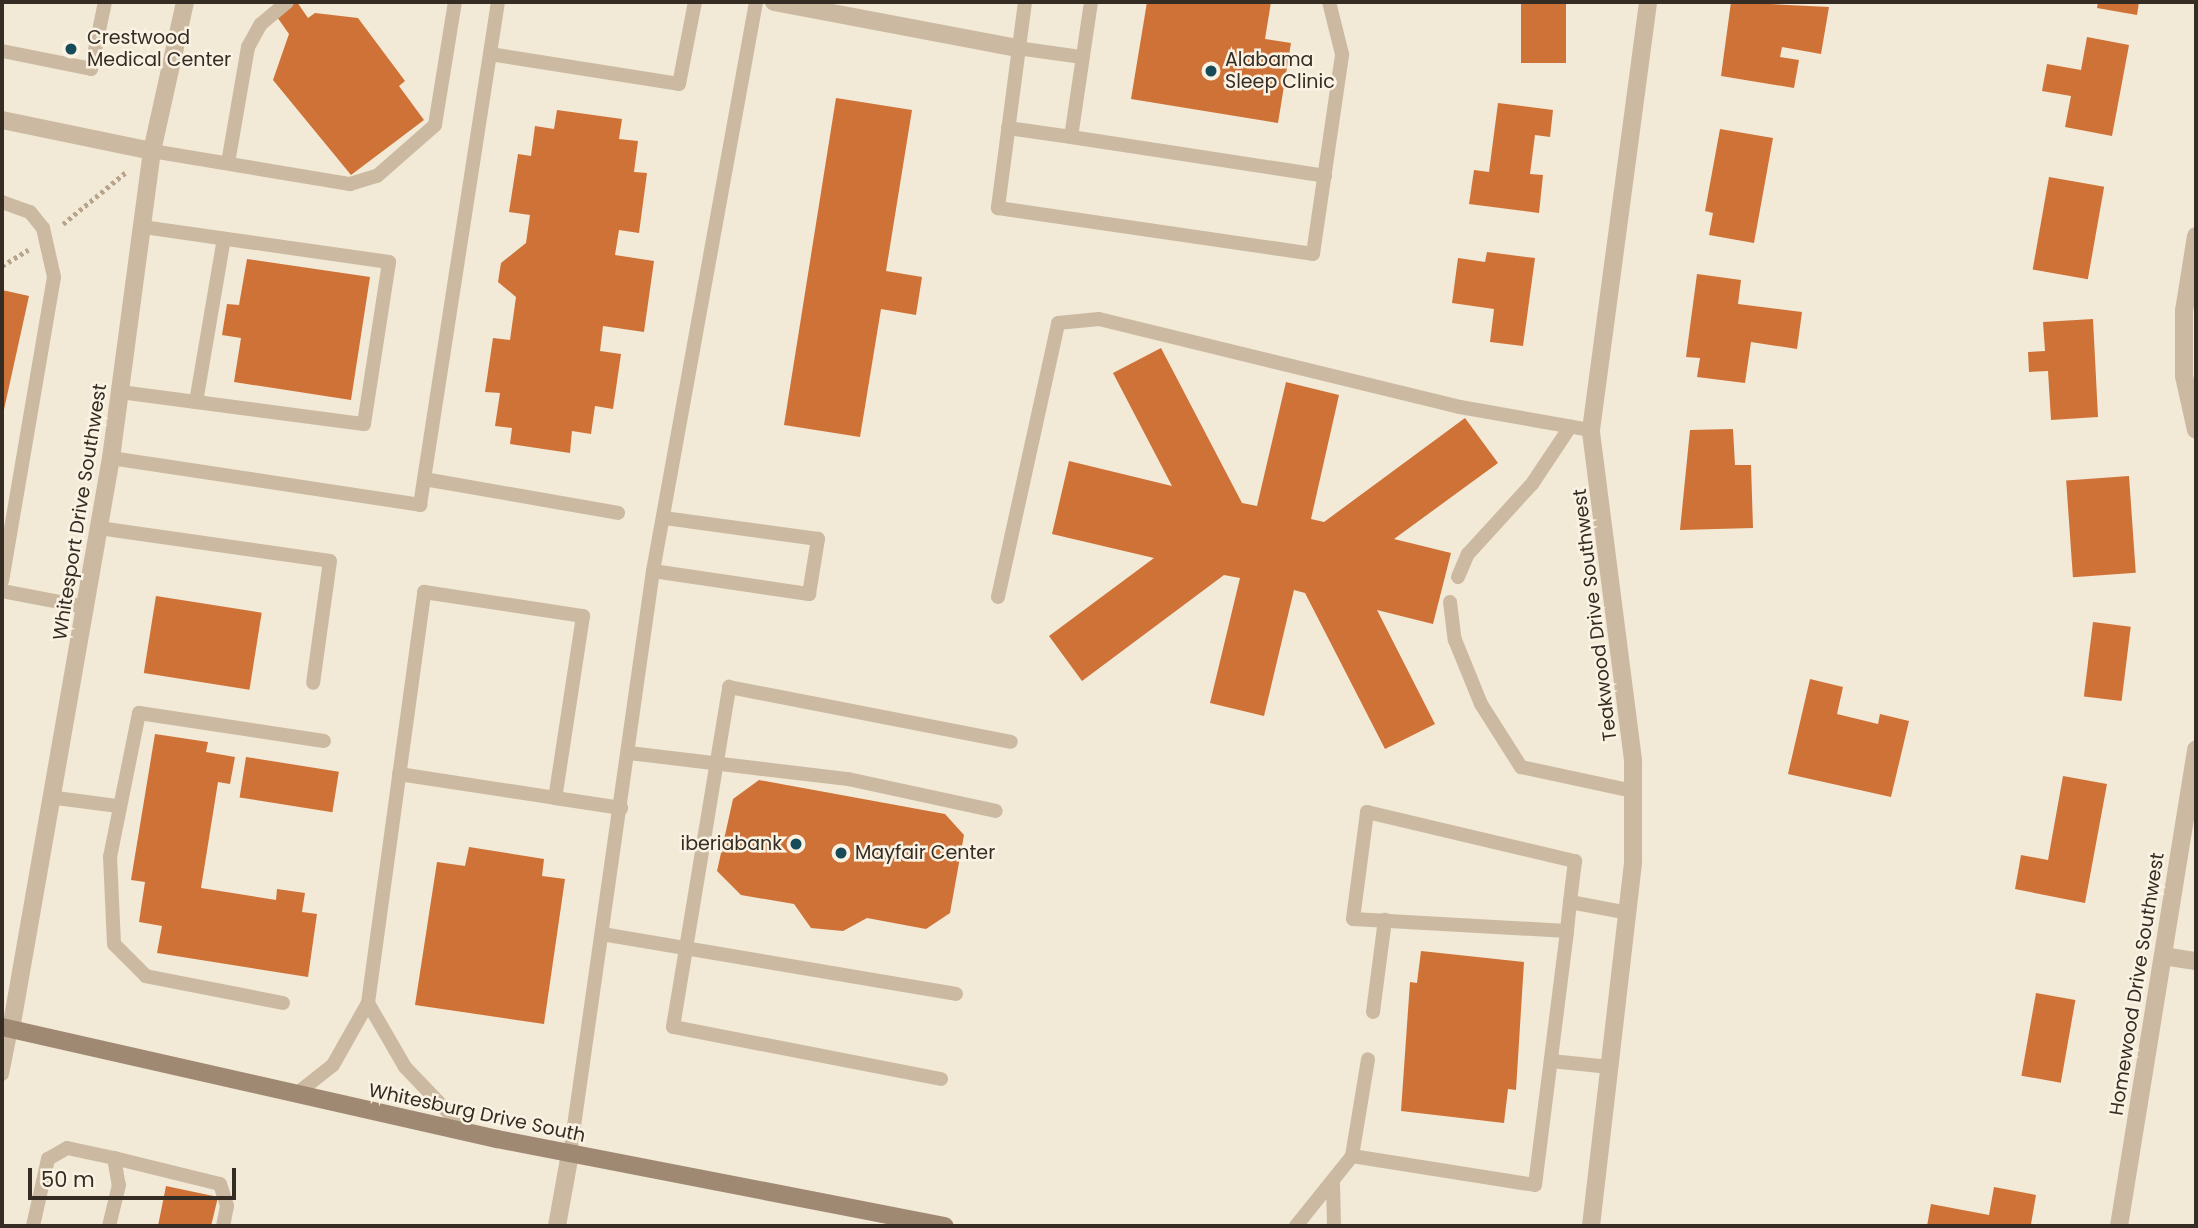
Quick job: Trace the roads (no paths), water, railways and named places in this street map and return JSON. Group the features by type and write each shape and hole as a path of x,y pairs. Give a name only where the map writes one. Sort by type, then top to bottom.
{"main road":[{"name":"Whitesburg Drive South","path":"6,1028 468,1133 945,1226"}],"street":[{"name":"Whitesport Drive Southwest","path":"6,1028 56,798 111,458 152,151 185,2"},
{"path":"774,2 1017,48"},
{"name":"Teakwood Drive Southwest","path":"1591,1226 1628,913 1633,791 1591,430 1648,2"},
{"path":"2,120 152,151"},
{"path":"2196,236 2184,311 2184,376 2196,430"},
{"name":"Homewood Drive Southwest","path":"2119,1226 2196,749"},
{"path":"2163,956 2196,961"},
{"path":"557,1226 569,1154"}],"lane":[{"path":"2,51 92,69 105,2"},
{"path":"228,163 248,47 261,24 287,2"},
{"path":"152,151 350,184 398,163 435,125 455,2"},
{"path":"111,458 420,505 498,2"},
{"path":"490,54 679,84 695,2"},
{"path":"569,1154 629,753 653,571 665,518 756,2"},
{"path":"1025,2 998,208 1313,254 1342,54 1329,2"},
{"path":"1071,137 1091,2"},
{"path":"1017,48 1082,57"},
{"path":"1008,128 1325,176"},
{"path":"2,202 30,212 47,238 54,277 50,317 2,580"},
{"path":"120,392 364,424 389,262 142,227"},
{"path":"196,402 223,239"},
{"path":"998,597 1058,323 1099,319 1460,407 1591,430"},
{"path":"1458,577 1468,554 1532,484 1570,427"},
{"path":"424,479 618,513"},
{"path":"653,571 809,594 818,539 665,518"},
{"path":"99,528 330,561 313,683"},
{"path":"2,591 86,607"},
{"path":"295,1095 333,1065 368,1003 424,592 583,616 555,798"},
{"path":"1450,602 1455,640 1481,704 1521,767 1633,791"},
{"path":"941,1079 673,1027 729,687 1011,742"},
{"path":"283,1003 145,976 114,944 108,908 118,806 139,713 324,741"},
{"path":"629,753 848,779 996,811"},
{"path":"399,774 621,808"},
{"path":"56,798 118,806"},
{"path":"1352,1156 1535,1185 1567,932 1575,861 1367,812 1353,919 1567,932"},
{"path":"1570,902 1628,913"},
{"path":"1373,1012 1385,920"},
{"path":"602,934 956,994"},
{"path":"368,1003 405,1067 468,1133"},
{"path":"2,1074 6,1028"},
{"path":"1296,1226 1333,1184 1352,1156 1368,1059"},
{"path":"1551,1061 1610,1067"},
{"path":"33,1226 55,1150 114,1158 220,1184 227,1206 223,1226"},
{"path":"108,1226 119,1185 114,1158"},
{"path":"1333,1184 1334,1226"}],"place":[{"name":"Crestwood Medical Center","path":"71,49"},
{"name":"Alabama Sleep Clinic","path":"1211,71"},
{"name":"iberiabank","path":"796,844"},
{"name":"Mayfair Center","path":"841,853"}]}
